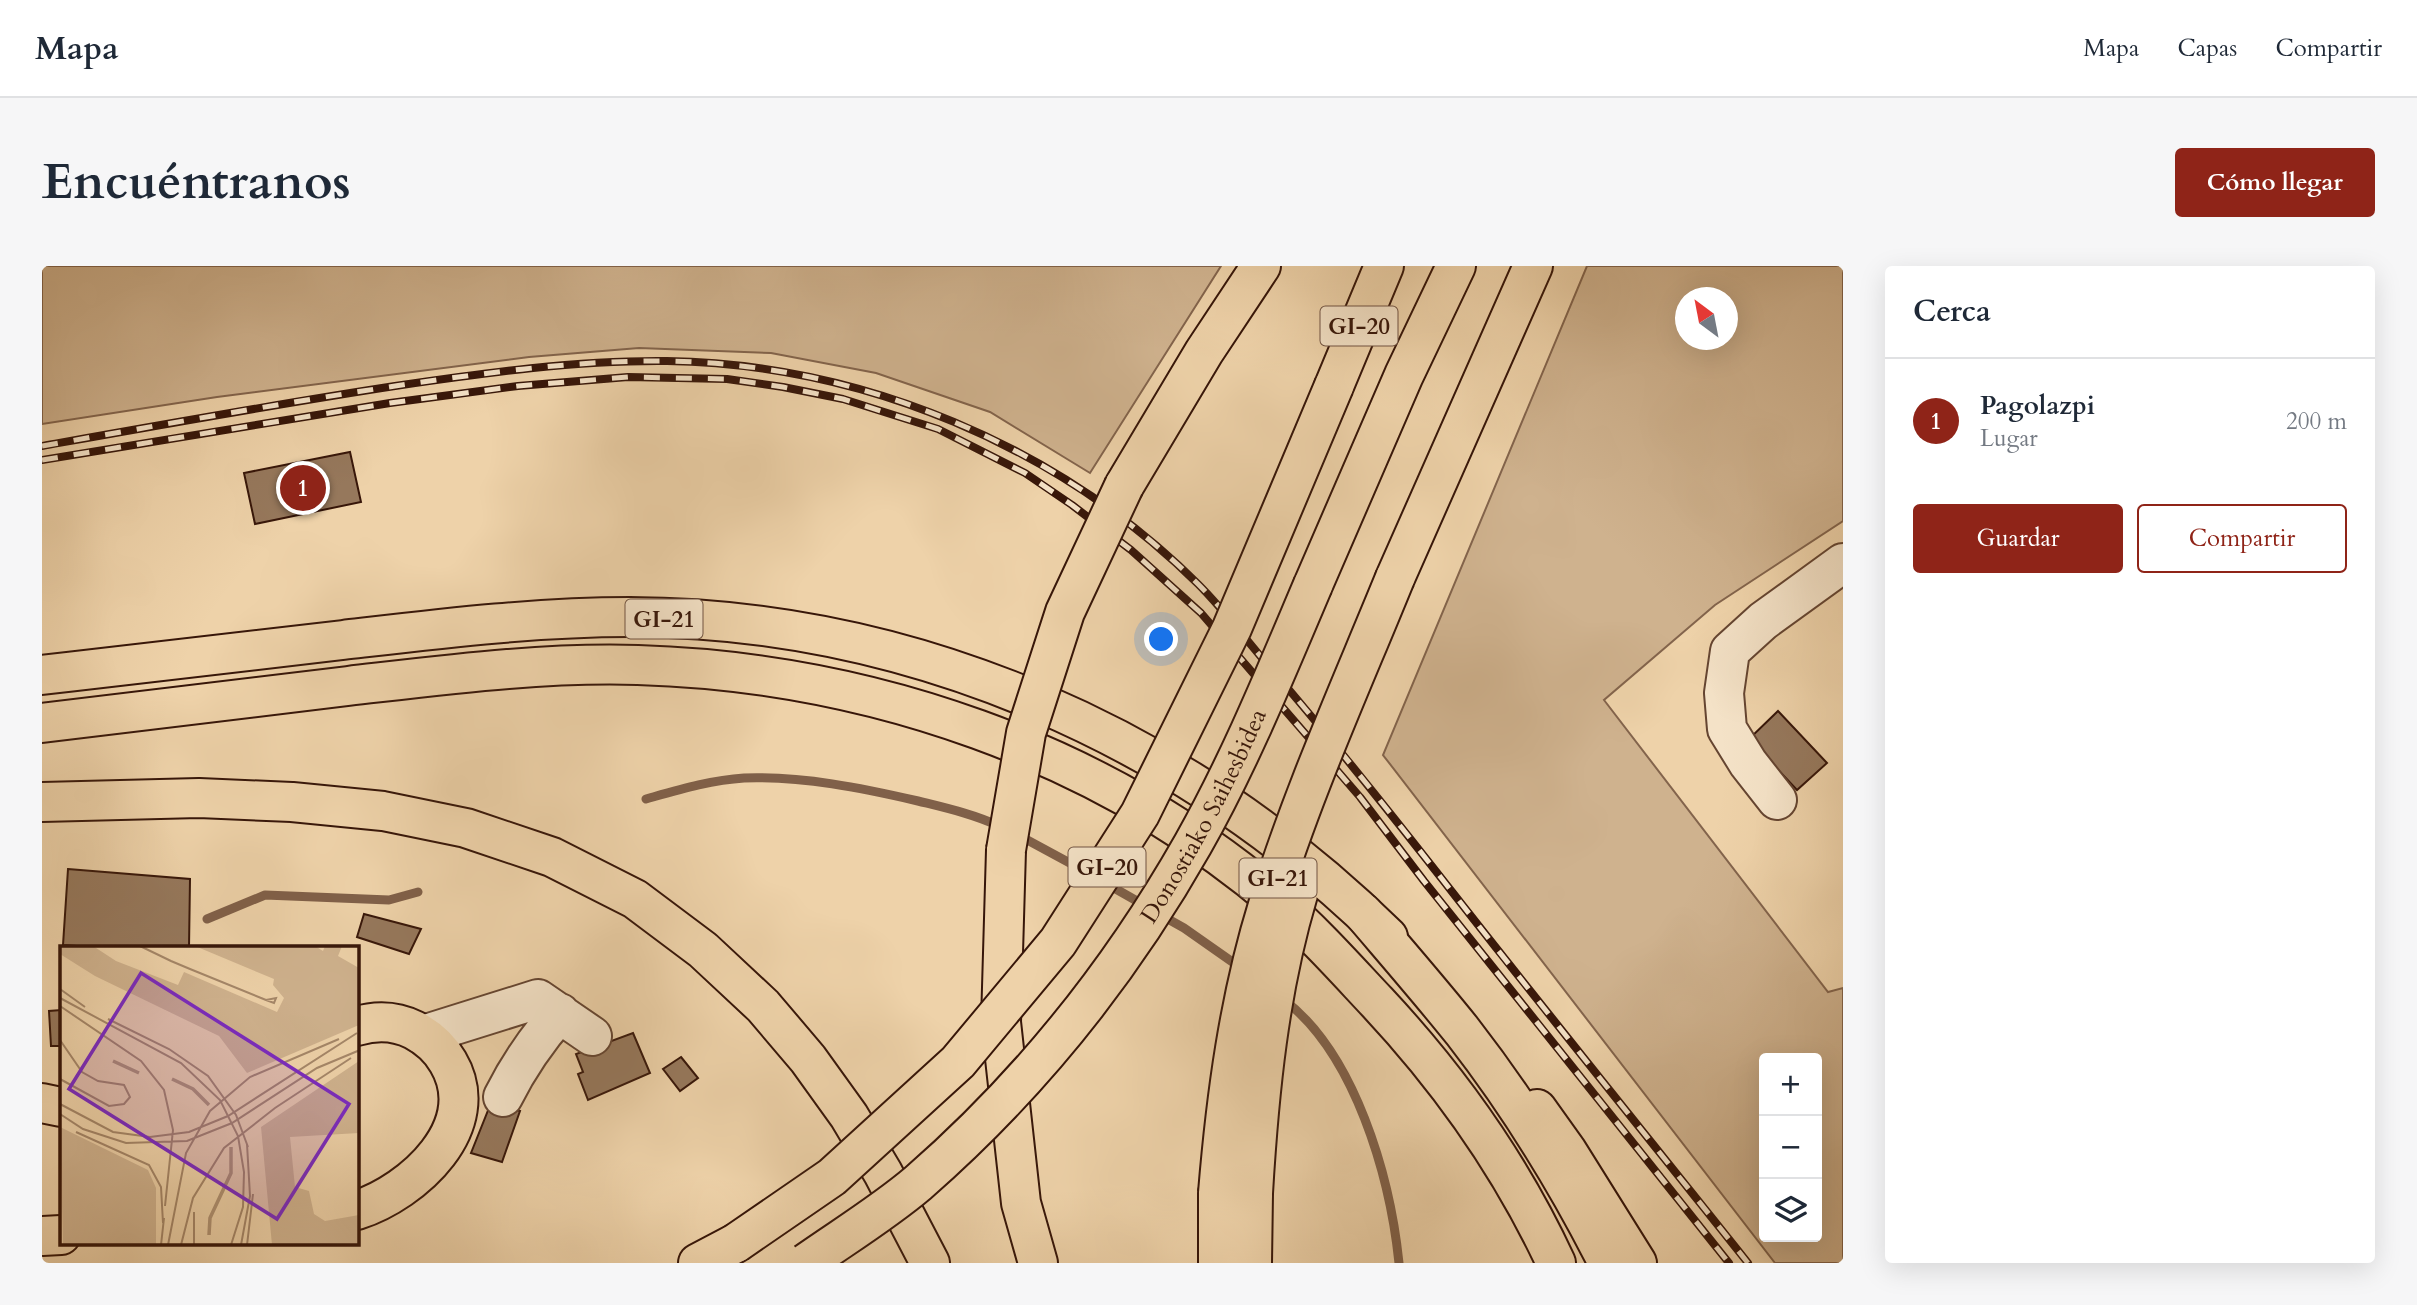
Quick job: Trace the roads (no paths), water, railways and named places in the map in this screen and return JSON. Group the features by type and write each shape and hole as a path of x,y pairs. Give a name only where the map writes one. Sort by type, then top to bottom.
{"main road":[{"path":"1038,1263 1021,1203 1001,1023 1006,850 1030,720 1065,612 1124,486 1204,352 1261,266"},
{"name":"GI-20","path":"698,1263 736,1243 832,1177 958,1062 1058,942 1140,814 1232,628 1384,266"},
{"name":"Donostiako Saihesbidea","path":"806,1263 915,1185 978,1128 1053,1046 1135,940 1194,842 1258,714 1404,375 1456,266"},
{"path":"1218,1263 1257,1121 1267,1036 1293,913 1395,579 1534,266"},
{"name":"GI-21","path":"42,675 513,622 631,617 748,624 848,642 976,677 1039,700 1196,784 1305,861 1363,913 1419,968 1472,1026 1521,1087 1575,1161 1637,1263"},
{"path":"42,723 517,668 635,665 740,672 843,690 947,718 1024,747 1097,782 1161,818 1223,860 1277,902 1328,949 1400,1027 1450,1089 1504,1169 1556,1263"},
{"path":"42,802 199,798 292,802 383,811 466,828 552,857 635,899 703,950 763,1006 807,1059 849,1116 883,1173 930,1263"},
{"path":"1363,913 1464,1033 1510,1097 1551,1160 1608,1263"},
{"path":"359,1025 386,1022 404,1026 423,1035 441,1049 454,1073 459,1095 456,1120 445,1145 423,1170 395,1192 359,1209"},
{"path":"42,1103 60,1107"},
{"path":"1236,1193 1252,1263"},
{"path":"42,1236 60,1235"}],"lane":[{"path":"1777,800 1748,763 1727,729 1724,693 1730,651 1763,621 1843,563"},
{"path":"423,1035 538,999 592,1036"},
{"path":"503,1097 540,1035 560,1013"}],"waterway":[{"path":"646,799 732,779 788,779 854,787 897,796 959,812 999,826"},
{"path":"1018,835 1092,875"},
{"path":"1107,884 1144,905"},
{"path":"207,919 265,895 389,900 418,892"},
{"path":"1159,914 1241,968"},
{"path":"1283,999 1308,1022 1330,1051 1349,1083 1365,1119 1387,1193 1399,1263"}],"railway":[{"path":"42,446 462,376 565,365 667,361 740,366 813,378 884,396 954,422 1021,454 1084,491 1143,535 1216,603 1361,777 1748,1263"},
{"path":"42,460 390,403 518,386 628,377 727,379 783,387 843,399 938,429 1025,473 1072,505 1131,550 1201,613 1360,797 1729,1263"}],"place":[{"name":"Pagolazpi","path":"303,488"}]}
